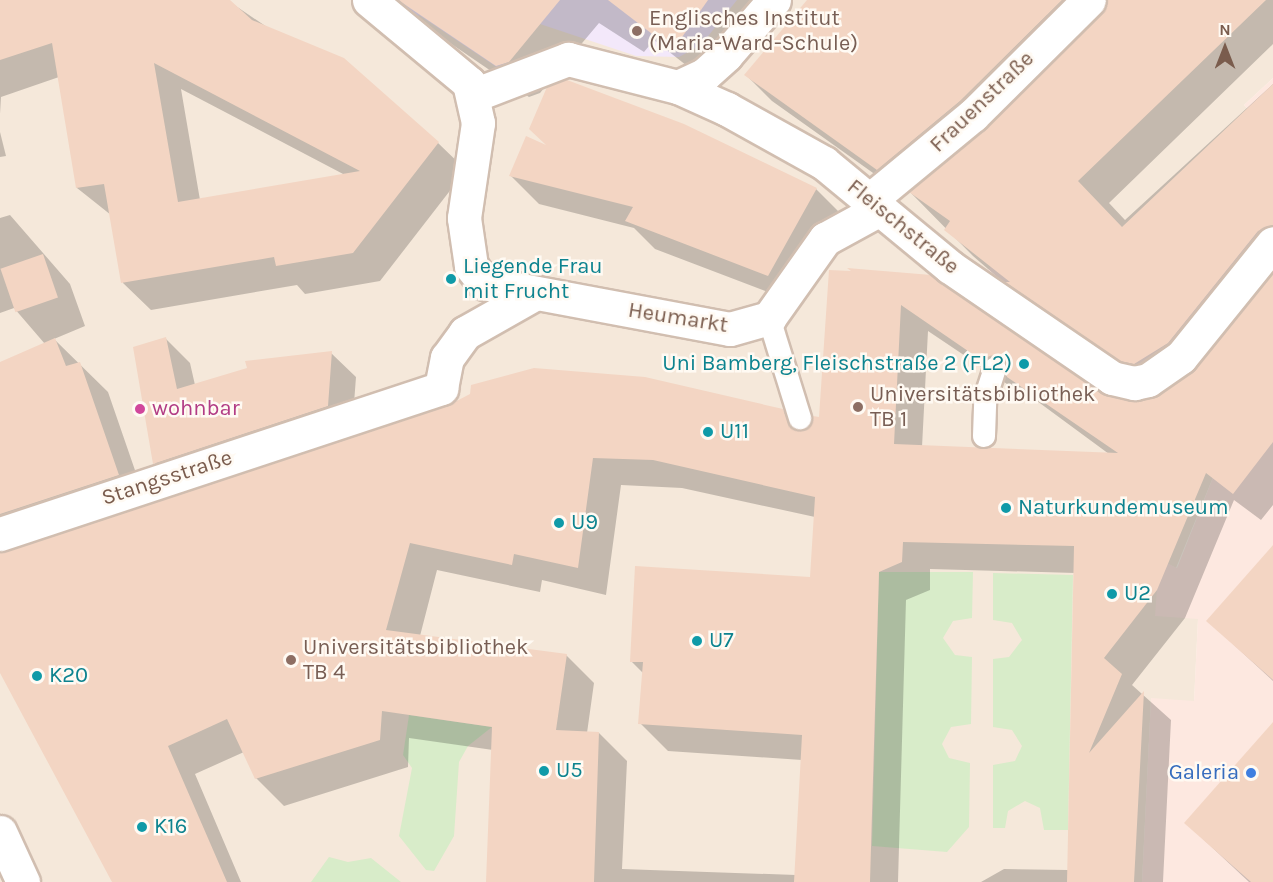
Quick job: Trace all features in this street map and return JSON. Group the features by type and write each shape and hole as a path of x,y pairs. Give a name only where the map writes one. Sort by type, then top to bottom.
{"street":[{"path":"369,0 459,73 474,95"},
{"path":"678,87 726,55 774,0"},
{"name":"Frauenstraße","path":"875,204 973,115 1089,0"},
{"name":"Fleischstraße","path":"474,95 568,59 678,87 824,163 1012,320 1112,378 1148,380 1181,357 1273,243"},
{"name":"Heumarkt","path":"474,95 478,123 464,218 471,266 484,283 730,329 769,318"},
{"path":"769,318 825,239 875,204"},
{"name":"Stangsstraße","path":"0,534 335,426 441,388 447,358 465,333 536,294"},
{"path":"0,832 22,882"}],"lane":[{"path":"769,318 800,418"},
{"path":"984,436 985,399 995,369"}],"shaded area":[{"path":"0,0 1273,0 1273,78 1244,105 1273,135 1216,470 1176,568 1160,560 1198,619 1194,702 1151,699 1142,882 0,882"},
{"name":"Englisches Institut (Maria-Ward-Schule)","path":"388,0 737,0 701,45 679,57 636,56 540,24 501,70 419,15 412,22"},
{"path":"1273,78 1273,135 1244,105"},
{"path":"1273,159 1273,882 1142,882 1151,698 1194,701 1198,619 1155,616 1159,559 1177,568 1216,470 967,292 1031,225 1117,297"}],"green space":[{"path":"879,572 973,572 972,618 953,621 943,638 955,655 972,657 971,724 951,727 942,744 949,758 970,763 969,827 947,852 872,846"},
{"path":"993,573 1073,575 1068,830 1044,830 1040,808 1025,801 1008,811 1005,828 993,828 993,765 1015,761 1022,746 1012,730 993,727 993,659 1009,657 1022,640 1012,623 993,620"},
{"path":"409,715 492,727 468,746 459,762 454,836 434,871 426,870 399,836 412,768 403,755"},
{"path":"329,857 348,862 371,858 401,882 311,882"}],"building":[{"path":"0,0 230,0 252,20 344,58 439,142 353,253 276,266 274,257 121,283 104,184 76,188 52,43 0,60","holes":["154,63 360,171 178,202"]},
{"path":"398,0 560,0 509,62 496,66"},
{"path":"608,0 708,0 673,50"},
{"path":"807,0 1062,0 960,101 877,170 744,75"},
{"path":"1107,0 1266,0 1078,181 1122,227 1273,84 1273,225 1258,231 1168,343 1134,364 1120,361 1005,282 1010,282 944,230 950,221 909,192 986,128 1102,13"},
{"path":"567,80 684,124 817,188 768,276 625,221 633,207 509,176 526,136 546,145 529,129 547,87"},
{"path":"43,254 58,297 15,312 0,269"},
{"path":"847,268 931,275 1101,393 1130,401 1158,396 1192,372 1273,273 1273,442 1233,494 1206,473 1157,590 1104,658 1122,674 1089,753 1144,691 1134,882 1067,882 1074,546 903,542 902,562 879,572 870,882 794,882 802,735 638,724 643,662 630,662 635,566 810,577 815,497 653,460 593,458 578,568 514,554 512,565 410,543 386,630 567,654 556,730 599,732 594,882 486,882 492,727 382,711 380,740 255,779 227,719 168,746 227,882 112,882 0,673 0,552 447,406 470,394 471,385 534,368 645,377 783,409 790,427 805,431 813,416 819,417 829,270 851,271","holes":["901,305 984,362 993,356 1005,360 1007,377 1118,453 894,444"]},
{"path":"166,337 177,389 247,368 245,361 332,351 328,406 153,464 133,347"},
{"path":"55,338 66,366 80,362 119,475 0,514 0,362"},
{"path":"1273,545 1273,680 1206,621"},
{"name":"Galeria","path":"1273,722 1273,882 1251,882 1184,823"}],"place":[{"name":"Englisches Institut (Maria-Ward-Schule)","path":"637,31"},
{"name":"Liegende Frau mit Frucht","path":"451,279"},
{"name":"Uni Bamberg, Fleischstraße 2 (FL2)","path":"1024,364"},
{"name":"Universitätsbibliothek TB 1","path":"858,407"},
{"name":"wohnbar","path":"140,409"},
{"name":"U11","path":"708,432"},
{"name":"Naturkundemuseum","path":"1006,508"},
{"name":"U9","path":"559,523"},
{"name":"U2","path":"1112,594"},
{"name":"U7","path":"697,641"},
{"name":"Universitätsbibliothek TB 4","path":"291,660"},
{"name":"K20","path":"37,676"},
{"name":"U5","path":"544,771"},
{"name":"Galeria","path":"1251,773"},
{"name":"K16","path":"142,827"}]}
